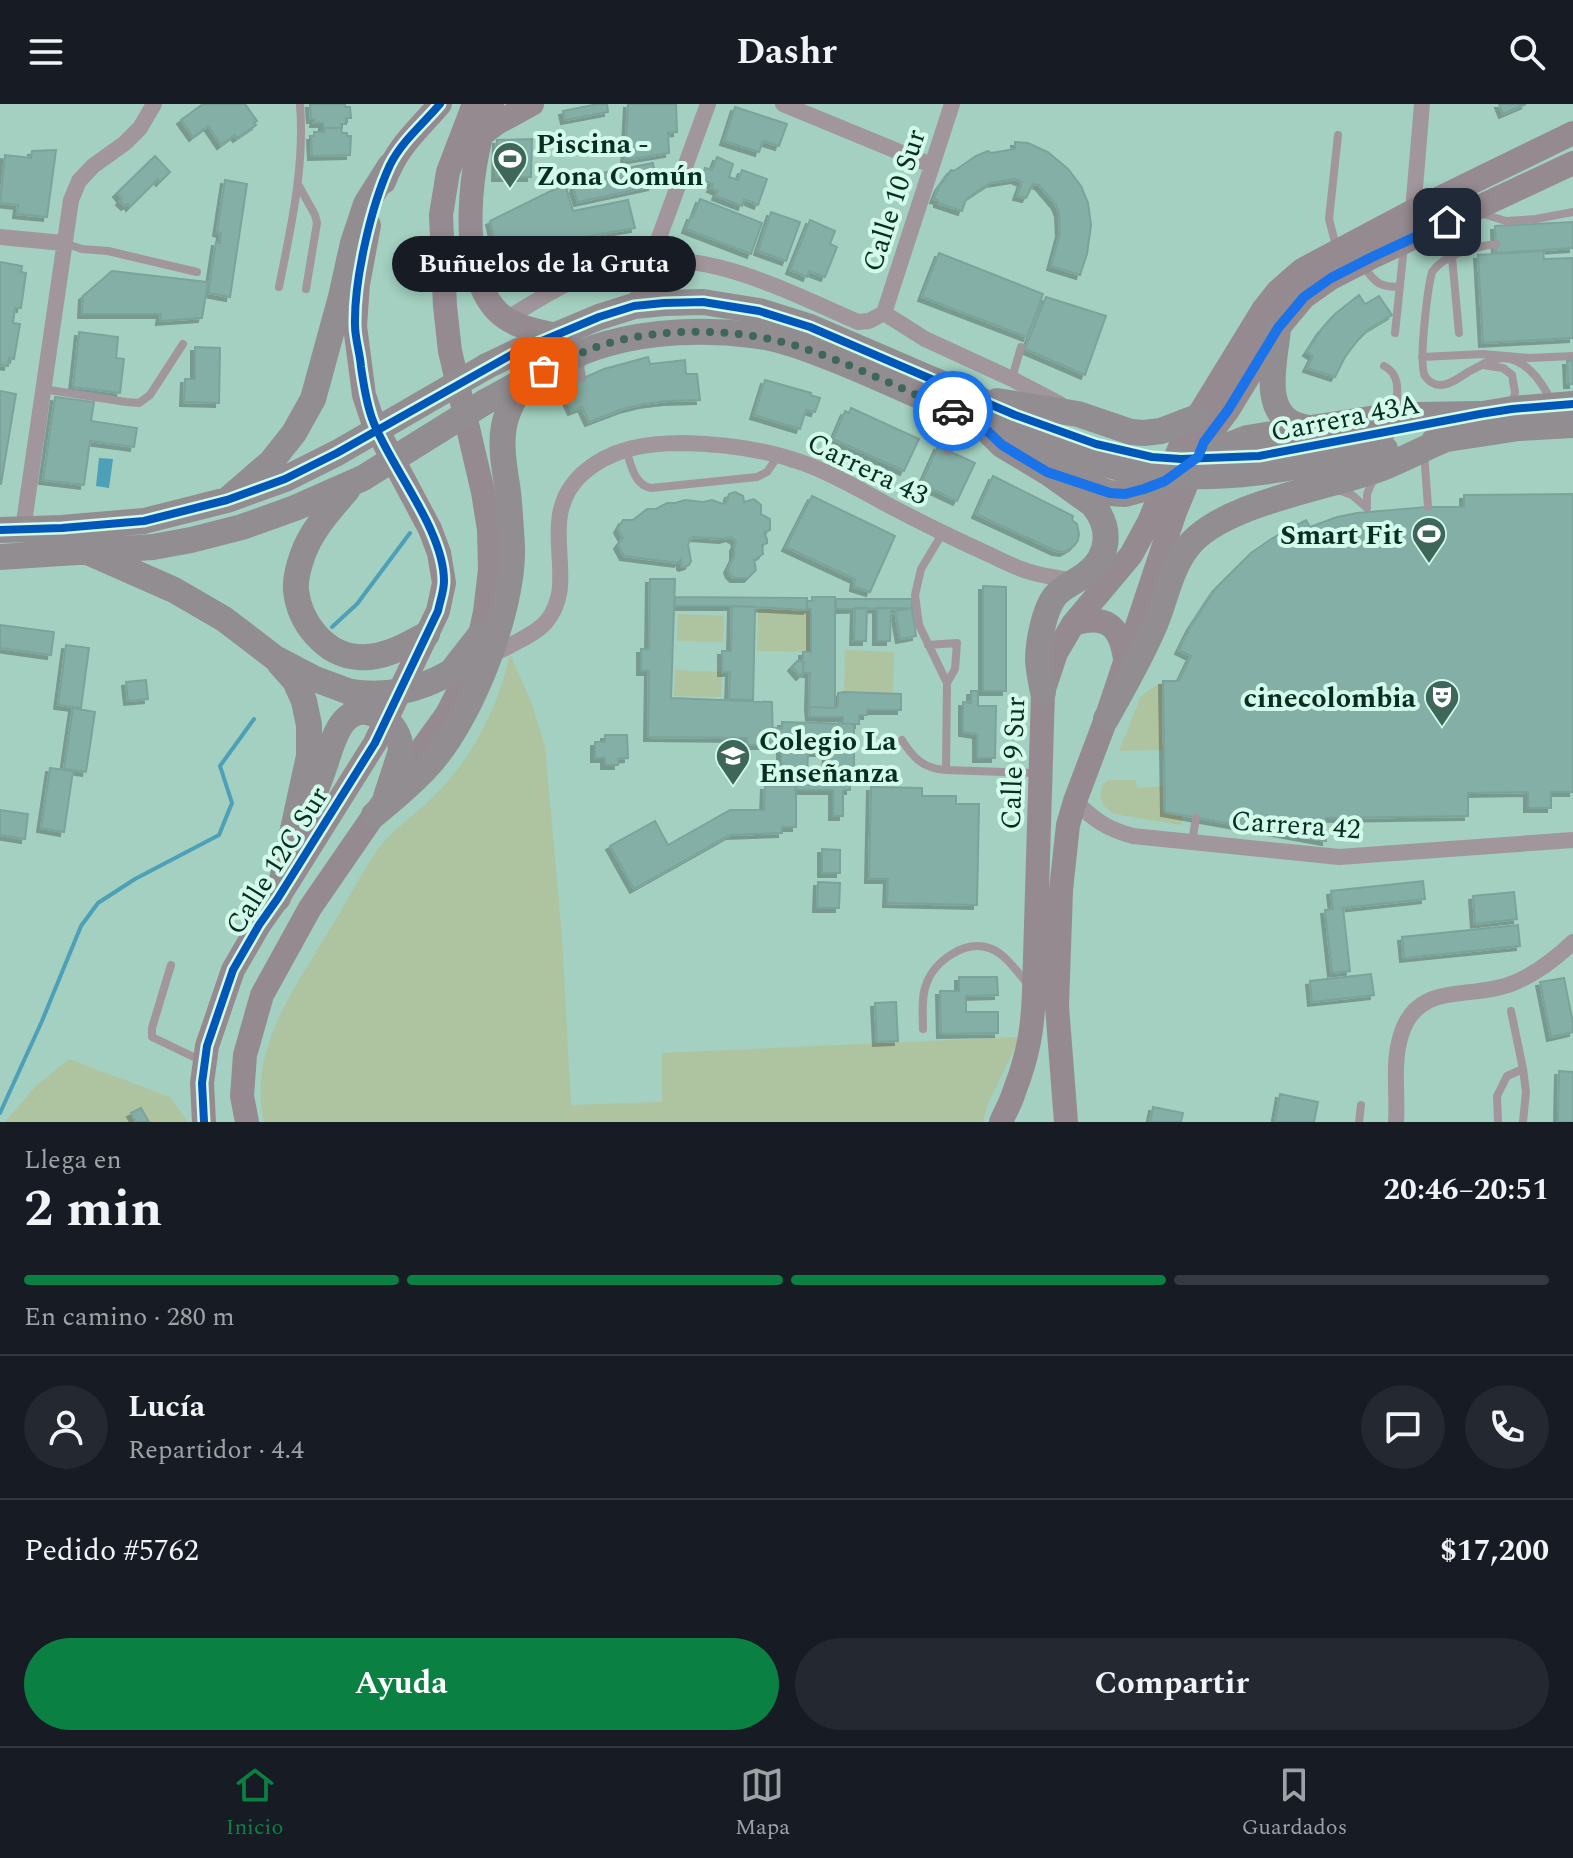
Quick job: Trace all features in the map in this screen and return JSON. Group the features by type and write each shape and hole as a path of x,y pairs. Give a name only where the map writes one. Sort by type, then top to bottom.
{"main road":[{"name":"Calle 12C Sur","path":"204,1122 204,1061 233,970 375,743 438,611 442,595 442,567 430,529 373,422 364,395 355,326 358,284 370,222 390,166 401,146 440,104"},
{"path":"474,104 471,136 472,246 481,283 495,309 506,319 555,335"},
{"path":"87,551 174,590 224,619 275,658 315,679 350,692 371,695 412,690 451,672 485,646 489,530 450,351 441,215 444,192 471,136 492,104"},
{"path":"471,136 532,104"},
{"name":"Calle 9 Sur","path":"1001,1122 1013,1097 1031,1036 1043,692 1056,653 1073,624 1119,570 1140,539 1195,418 1278,291 1302,270 1337,251 1573,133"},
{"path":"227,500 271,462 294,433 313,399 357,230 366,204 390,166"},
{"name":"Calle 9 Sur","path":"1064,1119 1057,1006 1063,860 1068,825 1175,512 1204,442 1228,410 1278,328 1304,297 1331,278 1472,211 1507,205 1568,168"},
{"name":"Carrera 43A","path":"11,529 144,521 227,500 285,479 337,453 518,351 599,317 634,306 664,303 703,302 759,311 810,327 977,410 1012,423 1152,457 1259,456 1386,441 1573,425"},
{"path":"1278,328 1271,381 1274,400 1282,415 1294,424 1424,447 1449,438"},
{"name":"Carrera 43A","path":"0,557 153,547 242,527 358,481 485,402 565,360 606,344 675,333 753,335 803,348 943,407 977,410"},
{"path":"380,806 430,765 449,740 485,646 501,619 512,553 504,426 512,402 524,381"},
{"name":"Carrera 43A","path":"1386,441 1480,414 1513,396 1555,396"},
{"path":"977,410 1078,414 1131,432 1144,433 1161,431 1195,418"},
{"path":"977,410 1002,445 1092,504 1105,527 1102,556 1088,572 1056,594 1050,605 1038,662 1043,692"},
{"path":"1047,472 1118,494 1136,492 1165,481 1198,457 1247,438 1314,429"},
{"path":"1106,719 1135,668 1185,550 1199,534 1227,517 1325,486 1386,441"},
{"path":"358,481 322,520 302,556 296,589 301,612 312,631 343,655 383,655 427,634"},
{"path":"1073,624 1093,619 1113,627 1119,635 1125,659"},
{"path":"275,658 295,681 304,701 309,725 309,756 278,898"},
{"path":"285,863 312,800 332,739 340,725 360,713 372,713 388,722 398,734 401,751 380,806"},
{"name":"Calle 12C Sur","path":"247,1122 242,1096 245,1055 262,995 310,908 380,806"},
{"path":"1013,1097 1015,1122"}],"street":[{"path":"11,529 42,389 71,200 79,181 140,128 154,104"},
{"path":"634,306 708,104"},
{"path":"783,104 931,165"},
{"name":"Calle 10 Sur","path":"884,313 952,104"},
{"path":"1413,211 1422,104"},
{"path":"0,237 63,243"},
{"path":"506,319 555,289 600,270 652,260 718,266 761,280 858,322 869,321 884,313 925,339 1078,414"},
{"path":"1532,427 1573,439"},
{"name":"Carrera 43","path":"485,646 537,631 555,608 561,587 557,530 561,510 580,477 616,452 663,443 719,445 778,455 836,477 942,534 1026,571 1104,586"},
{"path":"1026,571 1050,605"},
{"path":"501,619 525,636"},
{"name":"Carrera 42","path":"1075,801 1111,830 1133,836 1339,857 1573,840"},
{"path":"1396,1122 1396,1057 1405,1022 1414,1009 1425,1001 1439,997 1511,984 1542,967 1573,942"}],"lane":[{"path":"279,287 299,185 300,104"},
{"path":"1337,251 1329,219 1338,135"},
{"path":"299,185 317,223 306,289"},
{"path":"1507,205 1523,222"},
{"path":"1472,211 1506,221 1523,222 1573,212"},
{"path":"1395,333 1404,242"},
{"path":"63,243 197,272"},
{"path":"1496,244 1477,247 1452,257 1432,272 1422,368 1426,378 1439,385 1496,359 1511,360 1523,365 1555,396"},
{"path":"1452,257 1459,333"},
{"path":"1361,263 1381,286 1400,287"},
{"path":"42,389 139,403 150,395 183,344"},
{"path":"1012,379 1021,347"},
{"path":"582,378 581,364 592,349"},
{"path":"1422,357 1483,354 1529,358 1573,356"},
{"path":"1482,365 1507,370 1512,375 1513,396"},
{"path":"1325,486 1352,495 1368,510 1367,494 1386,441 1398,386 1392,370 1384,366"},
{"path":"943,407 952,417 956,429 954,442 948,451"},
{"path":"1424,447 1428,507"},
{"path":"626,449 638,480 651,488 757,477 767,472 778,455"},
{"path":"942,534 921,569 915,595 919,625 947,683 946,770"},
{"path":"928,645 957,643 955,669 947,683"},
{"path":"902,740 910,754 930,768 1040,773"},
{"path":"1192,842 1196,818"},
{"path":"923,1029 924,995 931,973 939,963 962,949 978,946 996,951 1034,991"},
{"path":"171,965 152,1037 204,1061"},
{"path":"1511,1011 1526,1092 1523,1122"},
{"path":"1498,1122 1497,1096 1507,1076 1523,1069"},
{"path":"1359,1122 1361,1105"}],"green space":[{"path":"758,609 811,609 811,652 757,651"},
{"path":"678,614 724,616 723,642 677,641"},
{"path":"845,650 894,652 893,694 844,692"},
{"path":"510,654 531,702 545,746 562,937 571,1105 662,1102 662,1053 1020,1037 988,1104 983,1122 264,1122 261,1095 263,1069 278,1019 376,852 447,782 472,749 499,693"},
{"path":"675,670 722,672 721,697 674,696"},
{"path":"1163,681 1164,750 1119,751 1141,696"},
{"path":"1109,780 1136,780 1137,788 1165,786 1165,812 1183,815 1181,825 1114,814 1104,806 1100,796 1102,786"},
{"path":"69,1059 170,1097 188,1122 5,1122 37,1085"}],"water":[{"path":"99,458 113,459 109,488 96,486"}],"building":[{"path":"203,104 245,104 257,121 254,123 256,125 221,145 208,126 193,137 181,120"},
{"path":"310,104 345,104 345,107 350,107 351,118 346,118 346,124 341,124 341,128 323,128 323,123 314,123 315,119 311,119"},
{"path":"607,104 608,112 565,120 563,111"},
{"path":"628,104 676,104 677,132 668,133 669,153 625,160"},
{"path":"1499,104 1526,104 1503,114"},
{"path":"735,107 787,124 779,146 763,141 759,152 724,141"},
{"path":"324,128 341,128 342,133 351,136 350,155 312,156 311,136 314,132 324,132"},
{"path":"532,139 531,177 496,177 497,140"},
{"path":"1015,142 1028,143 1048,152 1068,169 1081,186 1088,203 1091,225 1080,275 1051,266 1060,233 1059,213 1039,185 1033,184 1026,198 1017,196 1022,182 1015,179 990,183 966,199 962,211 934,199 951,170 988,151 1015,149"},
{"path":"56,150 47,217 17,214 18,205 0,203 5,155 31,158 32,151"},
{"path":"155,156 170,172 160,182 158,179 130,207 128,204 125,206 117,193"},
{"path":"717,157 733,164 729,177 738,180 742,170 767,179 758,205 744,199 742,206 716,196 718,191 711,188 713,184 701,180 705,168 712,170"},
{"path":"653,163 656,178 652,186 578,202 574,190 576,178"},
{"path":"225,180 247,184 230,297 208,293 216,242 220,243 221,233 217,232"},
{"path":"565,184 573,211 628,200 635,228 584,237 507,282 490,221"},
{"path":"700,199 762,223 751,254 686,229"},
{"path":"771,212 800,222 786,261 758,251"},
{"path":"810,220 835,231 830,244 837,247 825,277 809,271 807,277 790,270"},
{"path":"1573,222 1573,248 1496,253 1495,226"},
{"path":"1543,251 1544,259 1573,258 1573,338 1483,343 1478,255"},
{"path":"939,253 1043,294 1027,337 922,297"},
{"path":"0,262 22,266 21,272 26,273 21,308 15,308 13,323 20,324 14,359 9,358 8,366 0,365"},
{"path":"112,271 208,282 202,318 160,321 161,314 82,314 83,296"},
{"path":"1359,295 1365,304 1379,296 1392,315 1358,340 1335,377 1307,368 1313,356 1307,352 1321,330"},
{"path":"1046,297 1106,316 1085,375 1025,349"},
{"path":"79,332 118,337 116,358 124,359 120,393 73,387"},
{"path":"195,347 220,348 219,403 184,402 185,379 195,379"},
{"path":"648,357 650,364 685,360 686,374 697,374 700,400 643,404 589,422 582,407 572,411 561,388 604,369"},
{"path":"1567,361 1573,361 1573,384 1568,384"},
{"path":"765,380 820,398 815,412 806,410 800,429 754,415"},
{"path":"0,391 16,394 1,484 0,484"},
{"path":"55,397 94,402 91,421 137,428 134,447 90,441 84,485 43,480"},
{"path":"851,408 919,439 904,471 833,439 845,411 849,413"},
{"path":"938,446 975,463 957,501 921,484"},
{"path":"993,476 1073,516 1079,534 1074,546 1064,552 1056,551 976,514"},
{"path":"735,492 743,496 744,502 754,499 761,505 761,514 770,519 770,530 764,533 767,543 762,545 763,554 754,560 756,570 748,578 734,578 730,574 728,569 736,543 730,537 690,539 691,561 683,567 681,559 678,563 624,556 618,545 623,538 618,529 623,520 633,520 647,509 685,500 712,500 723,504 729,494"},
{"path":"1573,494 1573,792 1551,792 1551,808 1528,808 1528,792 1468,793 1468,816 1326,818 1326,841 1165,812 1163,681 1179,681 1191,656 1179,650 1191,626 1216,588 1251,553 1306,520 1310,527 1357,513 1464,507 1464,495"},
{"path":"812,496 895,536 870,592 854,587 855,579 786,547"},
{"path":"650,579 675,579 671,698 772,702 773,745 748,745 747,738 648,737 649,671 641,671 641,649 649,649"},
{"path":"983,586 1006,587 1006,691 983,691"},
{"path":"675,597 807,598 807,610 675,606"},
{"path":"812,597 835,597 835,708 809,707 810,673 803,673 803,652 811,652 811,609 807,608 807,601 812,601"},
{"path":"836,599 912,599 912,608 836,609"},
{"path":"732,606 755,607 753,700 729,699 730,672 722,672 722,651 731,651"},
{"path":"855,608 867,608 866,641 854,641"},
{"path":"877,608 891,608 890,641 877,641"},
{"path":"912,608 916,636 900,639 895,611"},
{"path":"0,625 54,632 51,655 0,648"},
{"path":"66,645 89,648 81,708 58,705"},
{"path":"797,661 804,662 800,676 792,667"},
{"path":"146,680 148,699 128,701 126,682"},
{"path":"971,691 978,691 978,706 996,706 995,758 977,758 977,734 963,732 963,702 971,703"},
{"path":"838,693 901,694 901,710 867,710 867,715 859,715 859,724 843,724 843,717 810,717 809,707 835,708 838,706"},
{"path":"73,708 95,712 86,772 64,769"},
{"path":"782,722 854,724 854,785 850,785 850,790 843,790 843,816 833,816 833,790 795,790 796,786 781,786 781,736 773,736 773,728 782,728","holes":["808,752 827,752 826,775 807,775"]},
{"path":"605,735 627,735 628,758 618,759 618,765 605,765 605,758 595,758 595,742 605,742"},
{"path":"50,768 73,771 64,832 41,828"},
{"path":"765,786 796,786 796,827 782,827 782,833 730,835 634,889 610,846 655,821 668,845 730,810 764,810"},
{"path":"871,787 922,788 922,796 956,796 956,804 979,804 977,905 887,903 888,879 869,879"},
{"path":"0,810 28,814 25,839 0,835"},
{"path":"822,849 840,850 840,873 822,873"},
{"path":"1423,881 1425,899 1343,908 1350,971 1332,973 1325,910 1333,909 1331,891"},
{"path":"818,882 840,883 839,908 817,908"},
{"path":"1514,892 1517,919 1475,924 1473,896"},
{"path":"1518,925 1520,946 1404,958 1402,937"},
{"path":"1371,974 1374,995 1312,1002 1310,981"},
{"path":"959,977 997,977 998,995 966,996 966,1012 998,1012 998,1033 941,1034 940,991 959,991"},
{"path":"1564,978 1573,1032 1551,1037 1540,982"},
{"path":"896,1002 898,1041 877,1042 875,1003"},
{"path":"1559,1071 1573,1072 1573,1122 1558,1122"},
{"path":"1280,1094 1318,1102 1314,1122 1275,1122"},
{"path":"1153,1107 1183,1113 1181,1122 1150,1122"},
{"path":"141,1108 149,1122 136,1122 131,1113"}],"waterway":[{"path":"332,627 357,604 410,533"},
{"path":"0,1113 81,926 98,903 135,879 219,835 232,803 220,766 254,719"}],"cycle path":[{"path":"204,1122 202,1083 207,1046 233,970 375,743 438,611 443,592 442,561 435,541 371,414 355,325 361,265 383,182 400,148 440,104"},
{"path":"0,530 144,521 227,500 285,479 337,453 518,351 599,317 634,306 664,303 703,302 759,311 810,327 1015,415 1096,444 1152,457 1259,456 1480,414 1573,404"}],"way so far":[{"path":"544,371 606,344 643,337 675,333 753,335 803,348 953,411"}],"place":[{"name":"Piscina - Zona Común","path":"510,190"},
{"name":"Buñuelos de la Gruta","path":"544,371"},
{"name":"Smart Fit","path":"1429,565"},
{"name":"cinecolombia","path":"1442,728"},
{"name":"Colegio La Enseñanza","path":"733,787"}],"route":[{"path":"953,411 977,421 1002,445 1047,472 1110,493 1125,494 1165,481 1198,457 1204,442 1228,410 1278,328 1304,297 1331,278 1447,222"}]}
